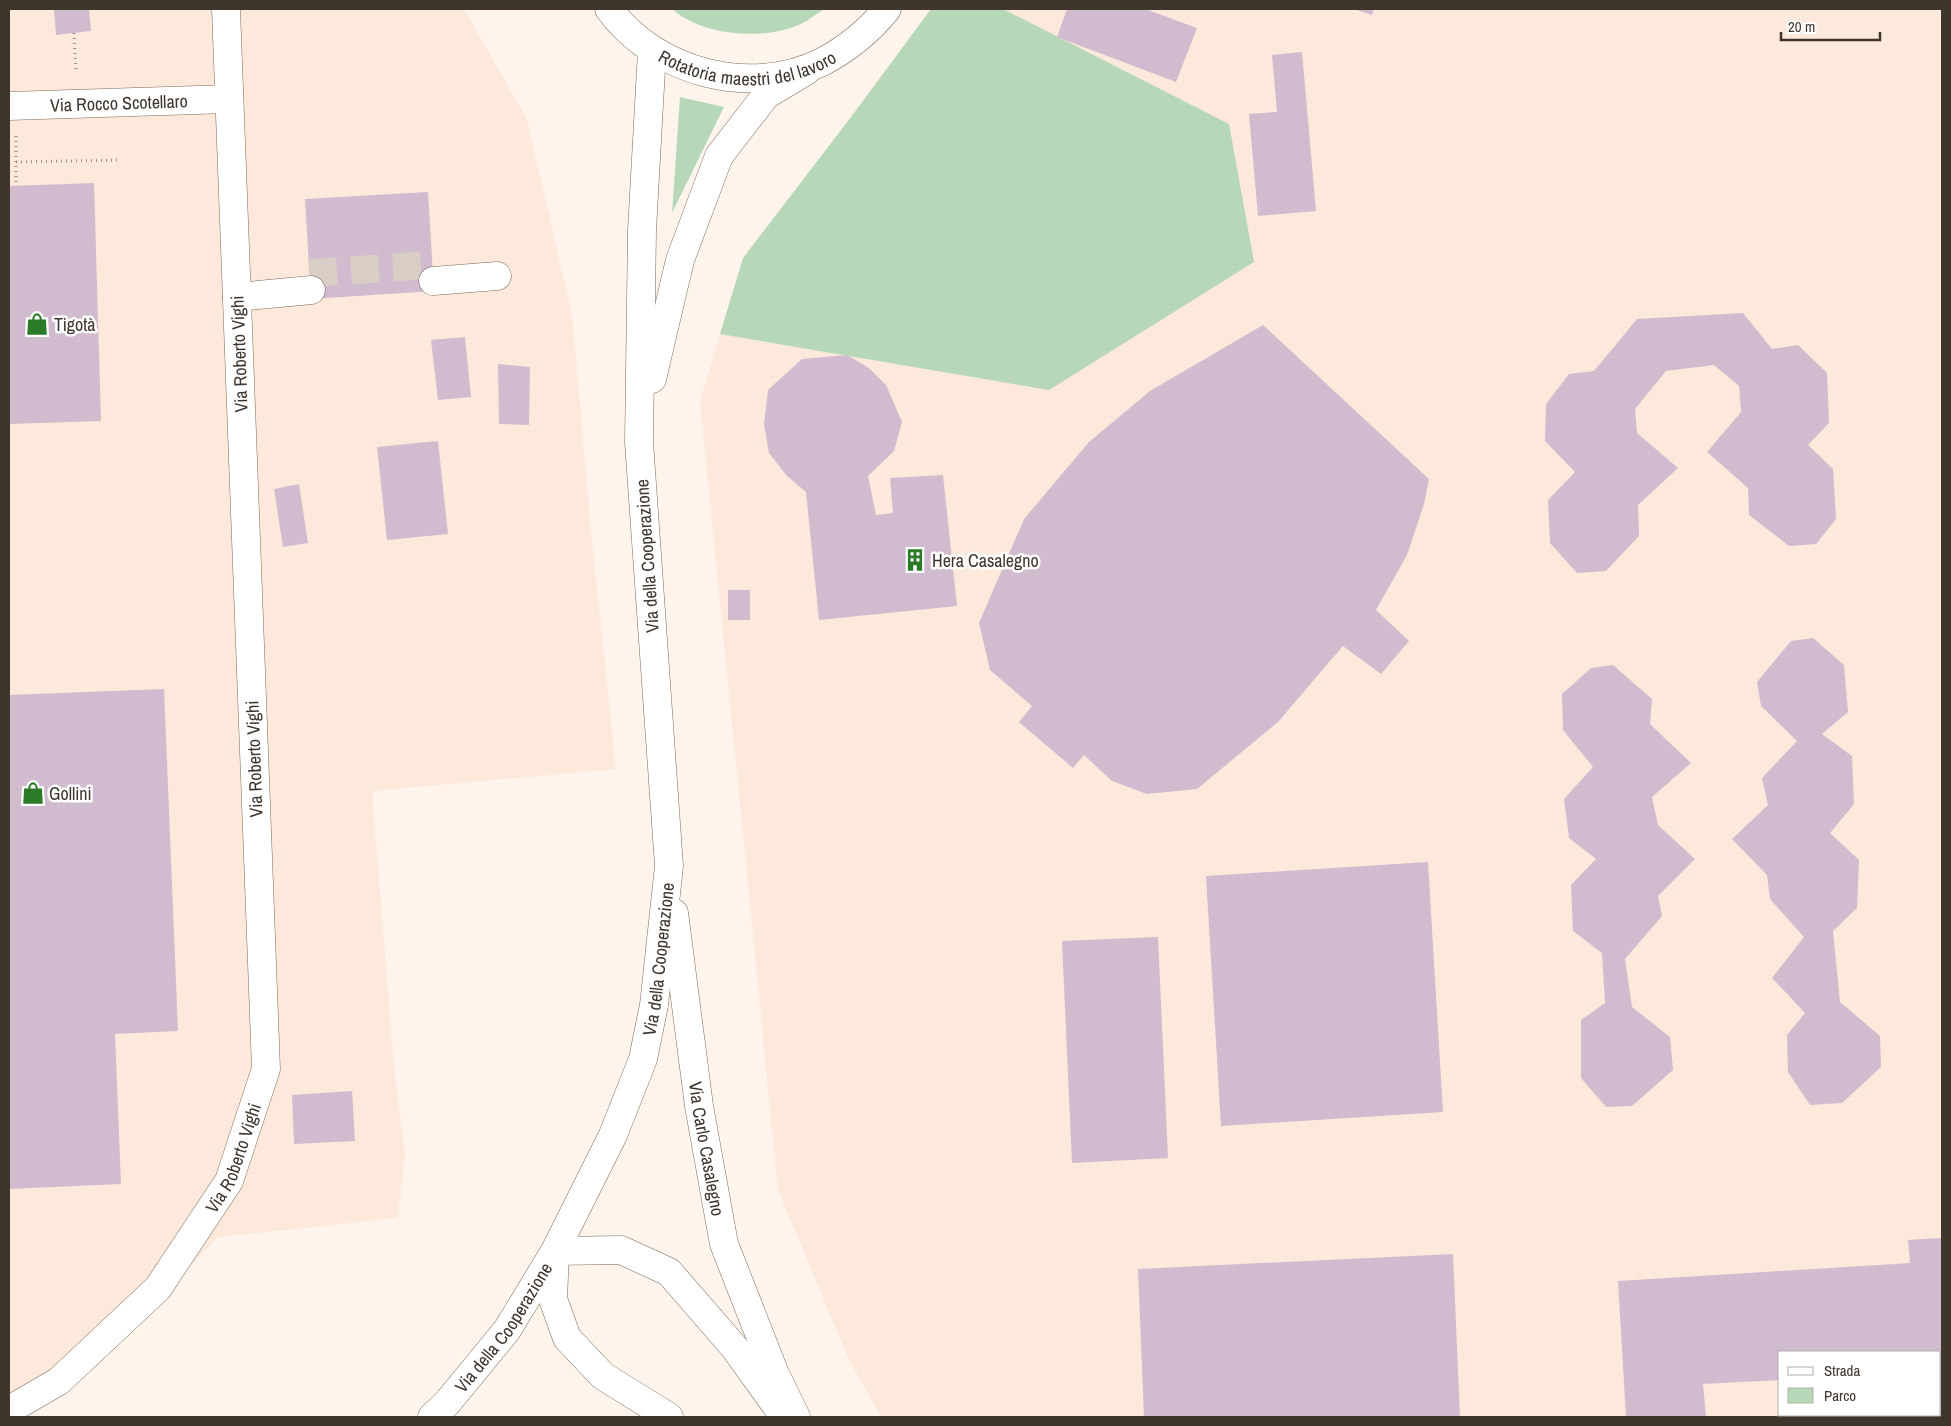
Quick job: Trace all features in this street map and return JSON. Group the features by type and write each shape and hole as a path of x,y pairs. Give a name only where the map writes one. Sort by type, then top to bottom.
{"street":[{"name":"Via Roberto Vighi","path":"9,1410 58,1381 158,1288 230,1181 266,1069 226,9"},
{"name":"Rotatoria maestri del lavoro","path":"608,9 620,24 652,50 684,66 718,76 753,78 787,73 821,62 851,44 875,23 887,9"},
{"name":"Via della Cooperazione","path":"639,442 656,357 680,260 719,156 766,95 851,44"},
{"name":"Via della Cooperazione","path":"432,1417 447,1403 507,1330 555,1252 613,1135 643,1059 654,1004 668,866 639,442 642,230 652,50"},
{"name":"Via Rocco Scotellaro","path":"12,106 229,99"},
{"path":"433,273 493,269"},
{"path":"237,287 310,282"},
{"name":"Via Carlo Casalegno","path":"668,866 699,1106 724,1244 775,1374 796,1417"},
{"path":"669,1417 603,1376 567,1338 553,1299 555,1252 621,1250 669,1272 734,1347 784,1417"}],"path":[{"path":"74,33 77,104"},
{"path":"12,106 16,186"},
{"path":"16,162 120,160"}],"shaded area":[{"path":"9,9 464,9 527,119 572,314 592,540 616,769 372,791 394,1066 405,1154 398,1218 218,1237 89,1371 9,1417"},
{"path":"931,9 1942,9 1942,1417 881,1417 848,1358 778,1190 700,400 743,258"}],"green space":[{"path":"672,9 824,9 801,24 769,33 752,34 716,30 700,25"},
{"path":"931,9 1003,9 1229,124 1254,262 1049,390 720,334 743,258"},
{"path":"680,97 724,107 672,213"}],"building":[{"path":"54,9 89,9 91,31 56,35"},
{"path":"1067,9 1145,9 1197,28 1176,82 1057,37"},
{"path":"1354,9 1374,9 1372,15"},
{"path":"1302,52 1316,211 1258,216 1249,114 1277,112 1272,55"},
{"path":"94,183 101,421 9,424 9,186"},
{"path":"428,192 434,291 311,299 305,199"},
{"path":"1743,313 1772,349 1798,345 1827,373 1829,423 1808,445 1833,469 1836,519 1816,544 1789,546 1749,515 1748,488 1707,452 1741,412 1739,386 1714,365 1666,371 1635,409 1637,433 1678,468 1638,505 1639,536 1606,571 1577,573 1550,543 1548,500 1575,472 1545,441 1546,404 1569,374 1594,371 1637,319"},
{"path":"1263,325 1429,479 1424,504 1407,555 1376,610 1409,641 1381,674 1343,646 1278,722 1197,789 1147,794 1112,781 1084,755 1073,768 1019,722 1032,706 990,670 979,623 1024,519 1089,442 1150,391"},
{"path":"465,337 471,397 438,400 431,340"},
{"path":"847,355 869,368 886,385 902,422 894,451 868,476 876,515 893,513 890,478 943,475 957,606 819,620 806,492 787,476 769,453 764,424 768,390 802,359"},
{"path":"498,364 530,367 529,425 499,424"},
{"path":"438,441 448,534 387,540 377,447"},
{"path":"299,484 308,543 283,547 274,489"},
{"path":"728,590 750,590 750,620 728,620"},
{"path":"1813,638 1844,665 1848,712 1822,734 1852,756 1854,804 1830,833 1859,860 1857,908 1833,931 1840,1002 1880,1036 1881,1067 1842,1103 1810,1105 1788,1072 1787,1035 1805,1013 1772,978 1804,937 1770,899 1767,875 1732,839 1768,805 1762,778 1797,741 1761,706 1757,682 1791,641"},
{"path":"1613,665 1652,699 1650,724 1691,763 1652,797 1658,825 1695,859 1658,896 1662,916 1625,959 1632,1007 1670,1037 1673,1070 1632,1106 1606,1107 1581,1078 1581,1020 1605,1003 1602,953 1573,931 1571,885 1596,859 1569,838 1564,799 1593,767 1563,730 1562,694 1591,668"},
{"path":"164,689 178,1031 115,1034 121,1184 9,1189 9,695"},
{"path":"1428,862 1443,1112 1221,1126 1206,876"},
{"path":"1158,937 1168,1158 1072,1163 1062,941"},
{"path":"352,1091 355,1141 294,1144 292,1095"},
{"path":"1942,1238 1942,1417 1925,1417 1941,1416 1941,1351 1778,1351 1778,1380 1703,1384 1706,1417 1626,1417 1618,1281 1910,1263 1908,1240"},
{"path":"1453,1254 1460,1417 1144,1417 1138,1269"},
{"path":"1902,1416 1903,1417 1883,1417"}],"tunnel":[{"path":"309,273 432,265"}],"place":[{"name":"Tigotà","path":"37,324"},
{"name":"Hera Casalegno","path":"915,560"},
{"name":"Gollini","path":"33,793"}]}
